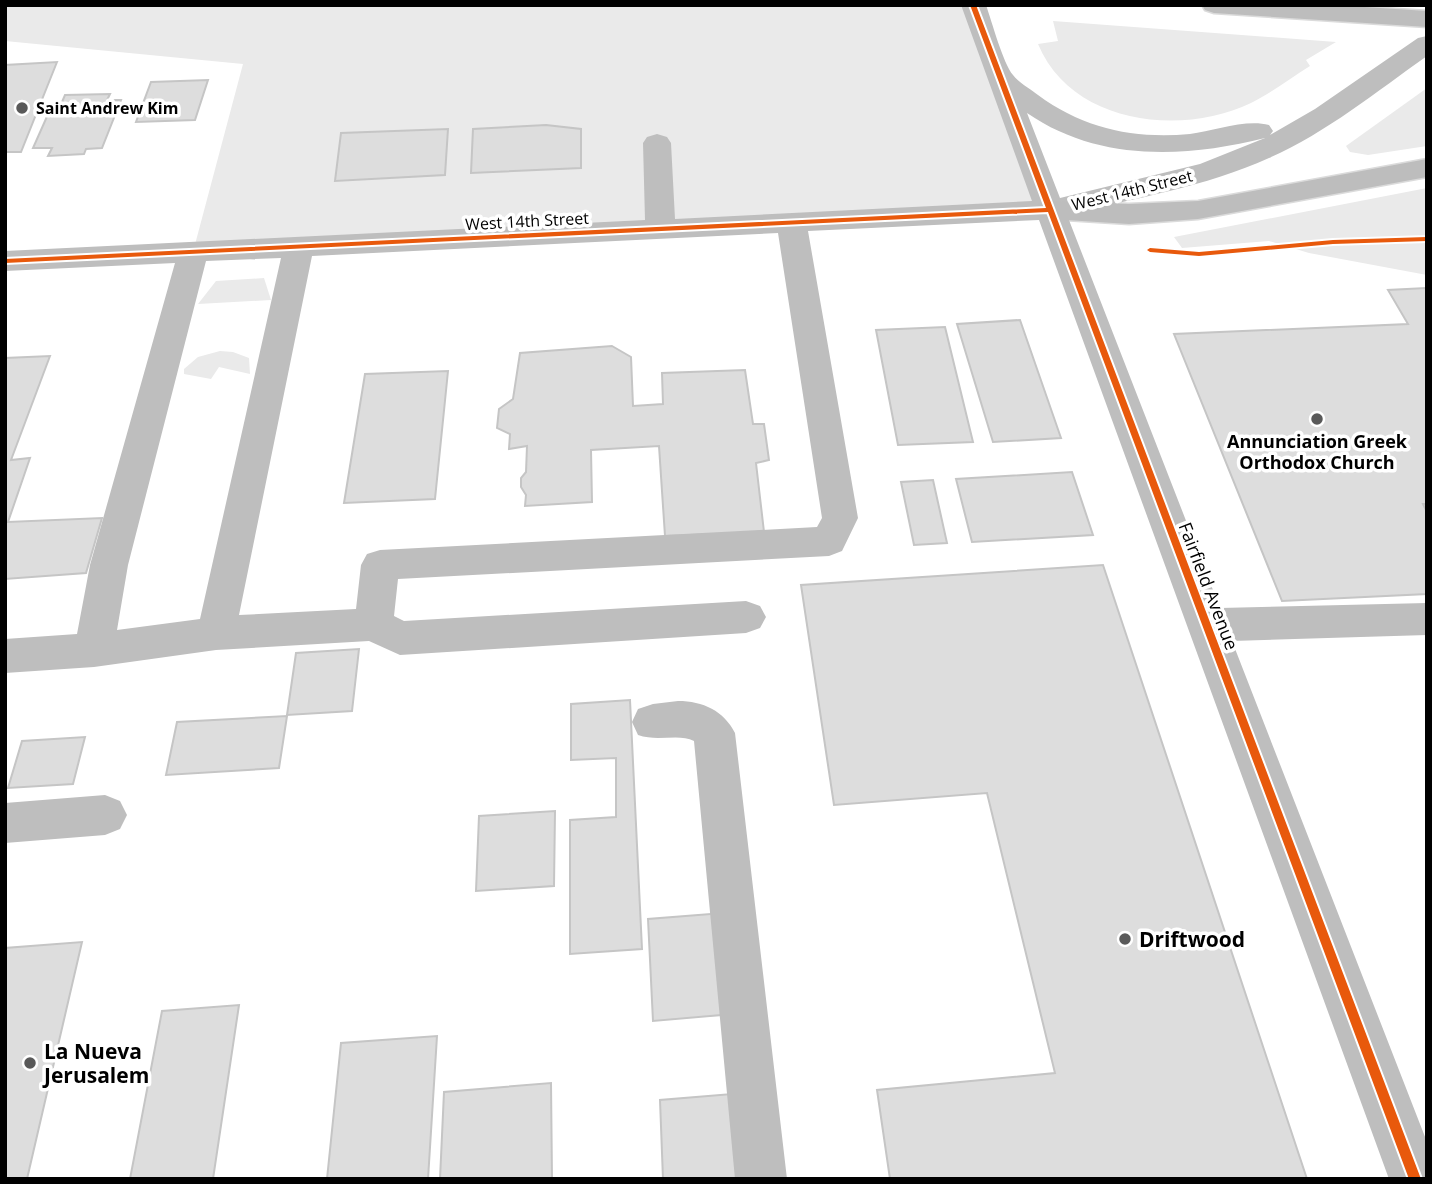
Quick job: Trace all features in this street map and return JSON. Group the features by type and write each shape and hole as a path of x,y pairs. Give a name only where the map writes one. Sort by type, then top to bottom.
{"highway":[{"path":"1214,5 1414,18"},
{"path":"1051,210 1129,214 1198,210 1427,168"}],"street":[{"name":"Fairfield Avenue","path":"973,5 1415,1179"},
{"name":"West 14th Street","path":"5,261 1051,210 1205,171 1260,151 1305,127 1427,44"},
{"path":"1000,78 1045,112 1064,122 1105,138 1159,146 1194,144 1263,130 1288,122 1333,96 1378,77"},
{"path":"657,143 660,229"},
{"path":"374,624 380,565 829,541 841,518 792,222"},
{"path":"216,634 299,246"},
{"path":"94,650 109,565 193,252"},
{"path":"5,656 94,650 216,634 374,624 400,638 746,617"},
{"path":"1206,625 1427,619"},
{"path":"653,722 693,719 704,722 714,733 761,1179"},
{"path":"5,823 105,815"}],"shaded area":[{"path":"5,5 973,5 1050,210 193,252 243,64 5,41"},
{"path":"1053,21 1336,42 1306,60 1310,66 1251,103 1223,114 1162,120 1131,116 1101,107 1075,92 1054,71 1038,44 1058,41"},
{"path":"1427,88 1427,146 1368,155 1350,152 1346,146"},
{"path":"1427,188 1427,275 1309,253 1269,241 1182,248 1174,237"},
{"path":"264,278 271,300 198,304 216,281"},
{"path":"220,351 249,358 250,374 219,367 211,379 184,374 184,369 198,357"}],"building":[{"name":"Saint Andrew Kim","path":"57,62 21,152 5,152 5,65"},
{"path":"208,80 195,120 136,122 151,82"},
{"path":"110,94 107,100 121,100 102,148 86,149 84,154 48,156 52,148 33,148 53,103 62,102 65,95"},
{"path":"546,125 581,129 581,168 471,173 473,129"},
{"path":"448,129 445,175 335,181 341,133"},
{"name":"Annunciation Greek Orthodox Church","path":"1426,288 1427,504 1423,504 1427,512 1427,594 1282,601 1174,334 1408,324 1388,290"},
{"path":"1020,320 1061,438 993,442 957,324"},
{"path":"945,327 973,442 898,445 876,330"},
{"path":"612,346 631,357 633,406 663,404 662,373 745,370 753,424 764,424 769,460 756,463 764,532 665,536 659,446 591,450 592,502 525,506 526,495 521,487 521,478 526,472 527,446 509,449 510,434 497,428 499,409 513,399 520,353"},
{"path":"50,356 11,460 30,458 8,522 102,518 86,573 5,579 5,358"},
{"path":"448,371 435,499 344,503 365,374"},
{"path":"1072,472 1093,535 972,542 956,479"},
{"path":"933,480 947,543 914,545 901,482"},
{"name":"Driftwood","path":"1103,565 1307,1179 890,1179 877,1090 1055,1073 987,793 834,805 801,585"},
{"path":"359,649 352,711 287,715 296,653"},
{"path":"630,700 642,949 570,954 570,820 616,817 616,758 571,760 571,704"},
{"path":"287,716 279,768 166,775 177,722"},
{"path":"85,737 73,784 8,788 22,741"},
{"path":"555,811 554,886 476,891 479,816"},
{"path":"723,913 733,1014 653,1021 648,919"},
{"name":"La Nueva Jerusalem","path":"82,942 27,1179 5,1179 5,948"},
{"path":"239,1005 213,1179 130,1179 162,1011"},
{"path":"437,1036 428,1179 327,1179 341,1043"},
{"path":"551,1083 552,1179 440,1179 444,1092"},
{"path":"744,1093 750,1179 663,1179 660,1100"}],"cycle path":[{"path":"973,5 1415,1179"},
{"path":"5,261 1050,210"},
{"path":"1150,250 1199,254 1333,242 1427,239"}],"place":[{"name":"Saint Andrew Kim","path":"22,108"},
{"name":"Annunciation Greek Orthodox Church","path":"1317,419"},
{"name":"Driftwood","path":"1125,939"},
{"name":"La Nueva Jerusalem","path":"30,1063"}]}
